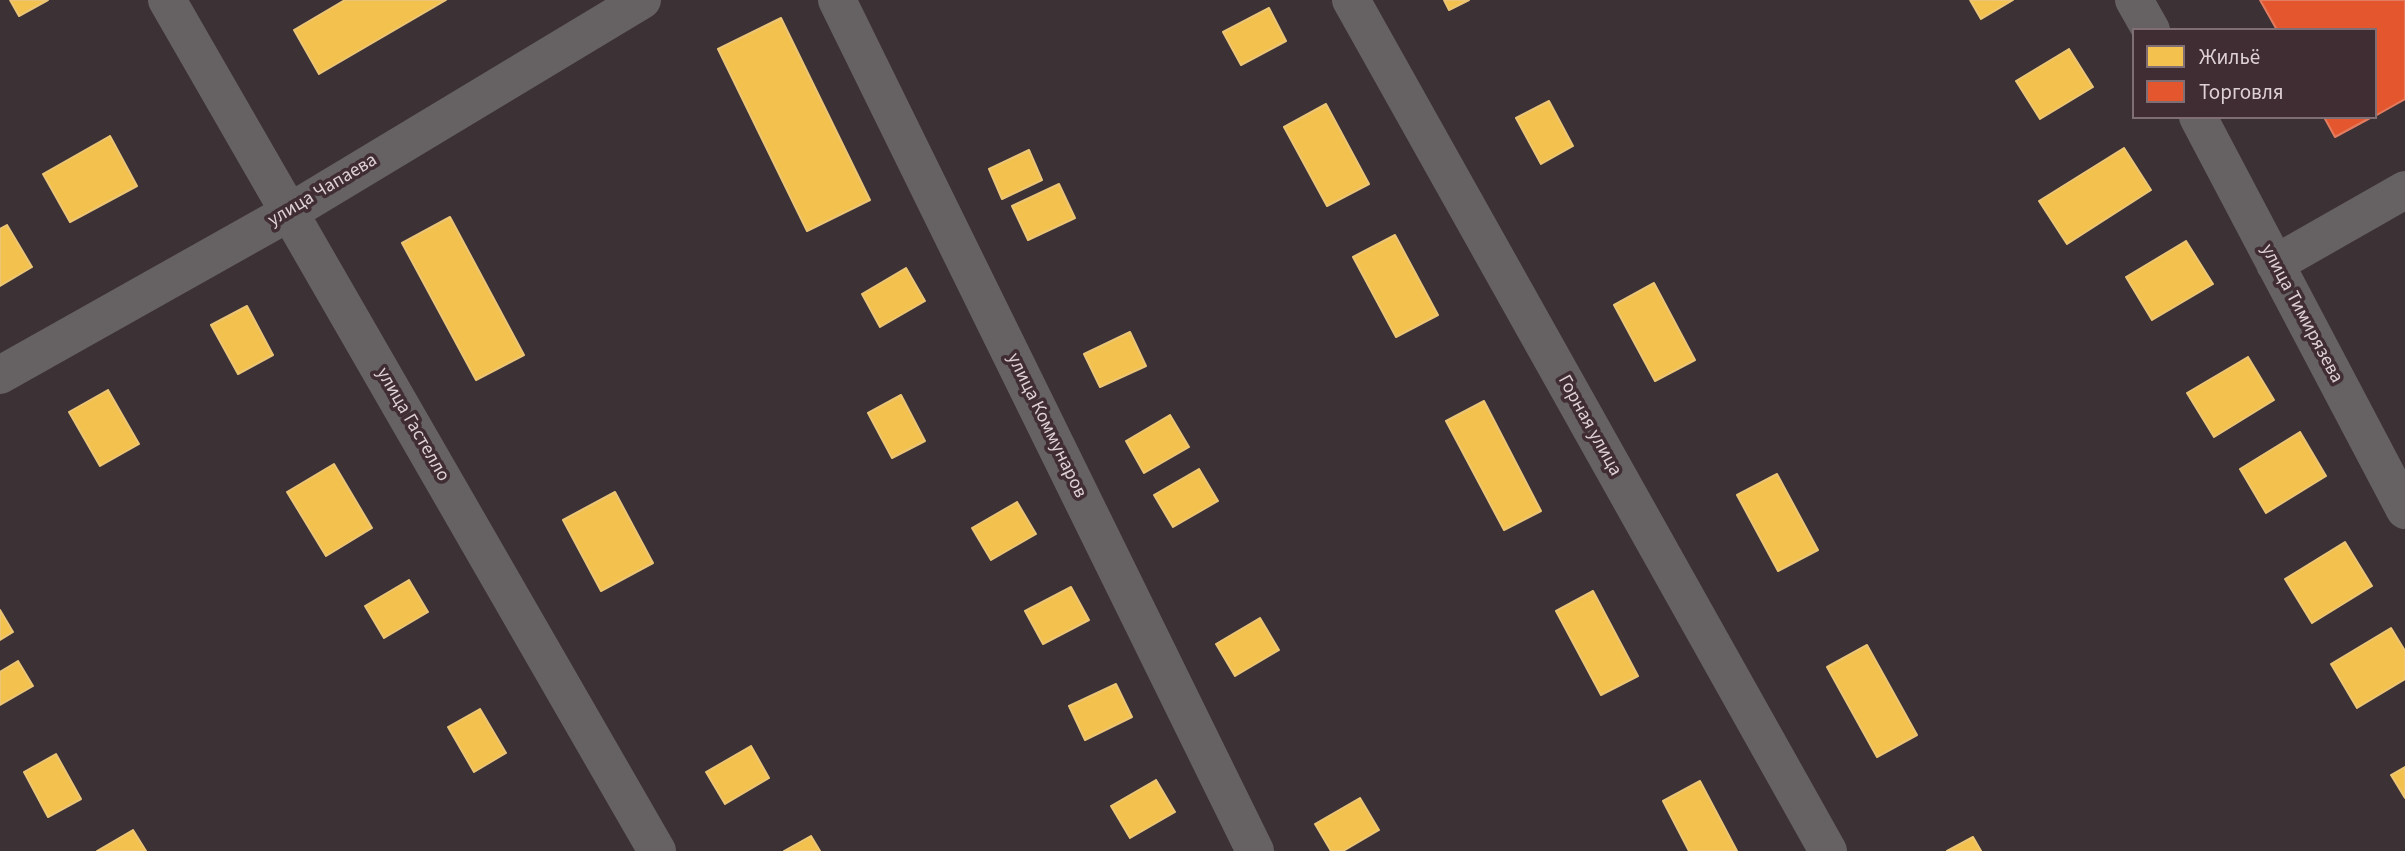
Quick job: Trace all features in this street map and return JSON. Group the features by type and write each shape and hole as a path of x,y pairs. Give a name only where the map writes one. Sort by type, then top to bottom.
{"street":[{"name":"улица Гастелло","path":"167,0 657,851"},
{"name":"улица Чапаева","path":"0,375 290,212 642,0"},
{"name":"улица Коммунаров","path":"837,0 1255,851"},
{"name":"Горная улица","path":"1352,0 1828,851"},
{"path":"2134,0 2150,28"},
{"name":"улица Тимирязева","path":"2199,119 2405,510"},
{"path":"2275,264 2405,190"}],"building: Жильё":[{"path":"10,0 48,0 19,16"},
{"path":"345,0 446,0 319,74 294,30"},
{"path":"1444,0 1469,0 1449,10"},
{"path":"1970,0 2013,0 1981,19"},
{"path":"1269,8 1286,41 1241,65 1223,32"},
{"path":"781,18 870,200 807,231 718,49"},
{"path":"2069,49 2093,87 2040,119 2016,81"},
{"path":"1549,101 1573,146 1541,164 1516,118"},
{"path":"1326,104 1369,184 1327,206 1284,127"},
{"path":"110,136 137,186 70,222 43,174"},
{"path":"2124,148 2151,190 2067,244 2039,201"},
{"path":"1029,150 1042,180 1002,199 989,169"},
{"path":"1059,184 1075,218 1028,240 1012,206"},
{"path":"450,217 524,355 476,380 402,243"},
{"path":"7,225 32,267 0,286 0,229"},
{"path":"1395,235 1438,315 1396,337 1353,257"},
{"path":"2186,241 2213,284 2152,320 2126,277"},
{"path":"906,268 925,301 880,327 862,294"},
{"path":"1654,283 1695,360 1655,381 1614,305"},
{"path":"247,306 273,355 238,374 211,325"},
{"path":"1130,332 1146,366 1100,387 1084,354"},
{"path":"2248,357 2274,400 2214,437 2187,393"},
{"path":"108,390 139,444 100,466 69,412"},
{"path":"901,395 925,441 892,458 868,413"},
{"path":"1484,401 1541,511 1504,530 1446,421"},
{"path":"1170,415 1189,447 1144,473 1126,441"},
{"path":"2300,432 2326,476 2266,513 2240,469"},
{"path":"334,464 372,528 326,556 287,492"},
{"path":"1199,469 1218,501 1173,527 1154,495"},
{"path":"1777,474 1818,550 1778,571 1737,495"},
{"path":"615,492 653,563 601,591 563,520"},
{"path":"1017,502 1036,534 991,560 972,528"},
{"path":"2345,542 2372,586 2312,623 2285,579"},
{"path":"409,580 428,612 384,638 365,606"},
{"path":"1071,587 1089,620 1043,644 1025,611"},
{"path":"1593,591 1638,676 1601,695 1556,611"},
{"path":"0,610 13,632 0,640"},
{"path":"1260,618 1279,650 1235,676 1216,644"},
{"path":"2391,628 2405,651 2405,679 2357,708 2331,664"},
{"path":"1867,645 1917,735 1877,757 1827,667"},
{"path":"18,661 33,686 0,705 0,672"},
{"path":"1116,684 1132,717 1085,740 1069,706"},
{"path":"480,709 506,753 474,772 448,727"},
{"path":"751,746 769,778 725,804 706,772"},
{"path":"56,754 81,799 48,817 24,772"},
{"path":"2405,767 2405,798 2391,775"},
{"path":"1156,780 1175,812 1130,838 1111,806"},
{"path":"1700,781 1737,851 1689,851 1663,801"},
{"path":"1360,798 1379,830 1343,851 1331,851 1315,824"},
{"path":"133,830 146,851 97,851"},
{"path":"811,836 820,851 784,851"},
{"path":"1973,837 1981,851 1947,851"}],"building: Торговля":[{"path":"2260,0 2405,0 2405,99 2377,115 2377,28 2276,28"},
{"path":"2325,119 2368,119 2335,137"}]}
